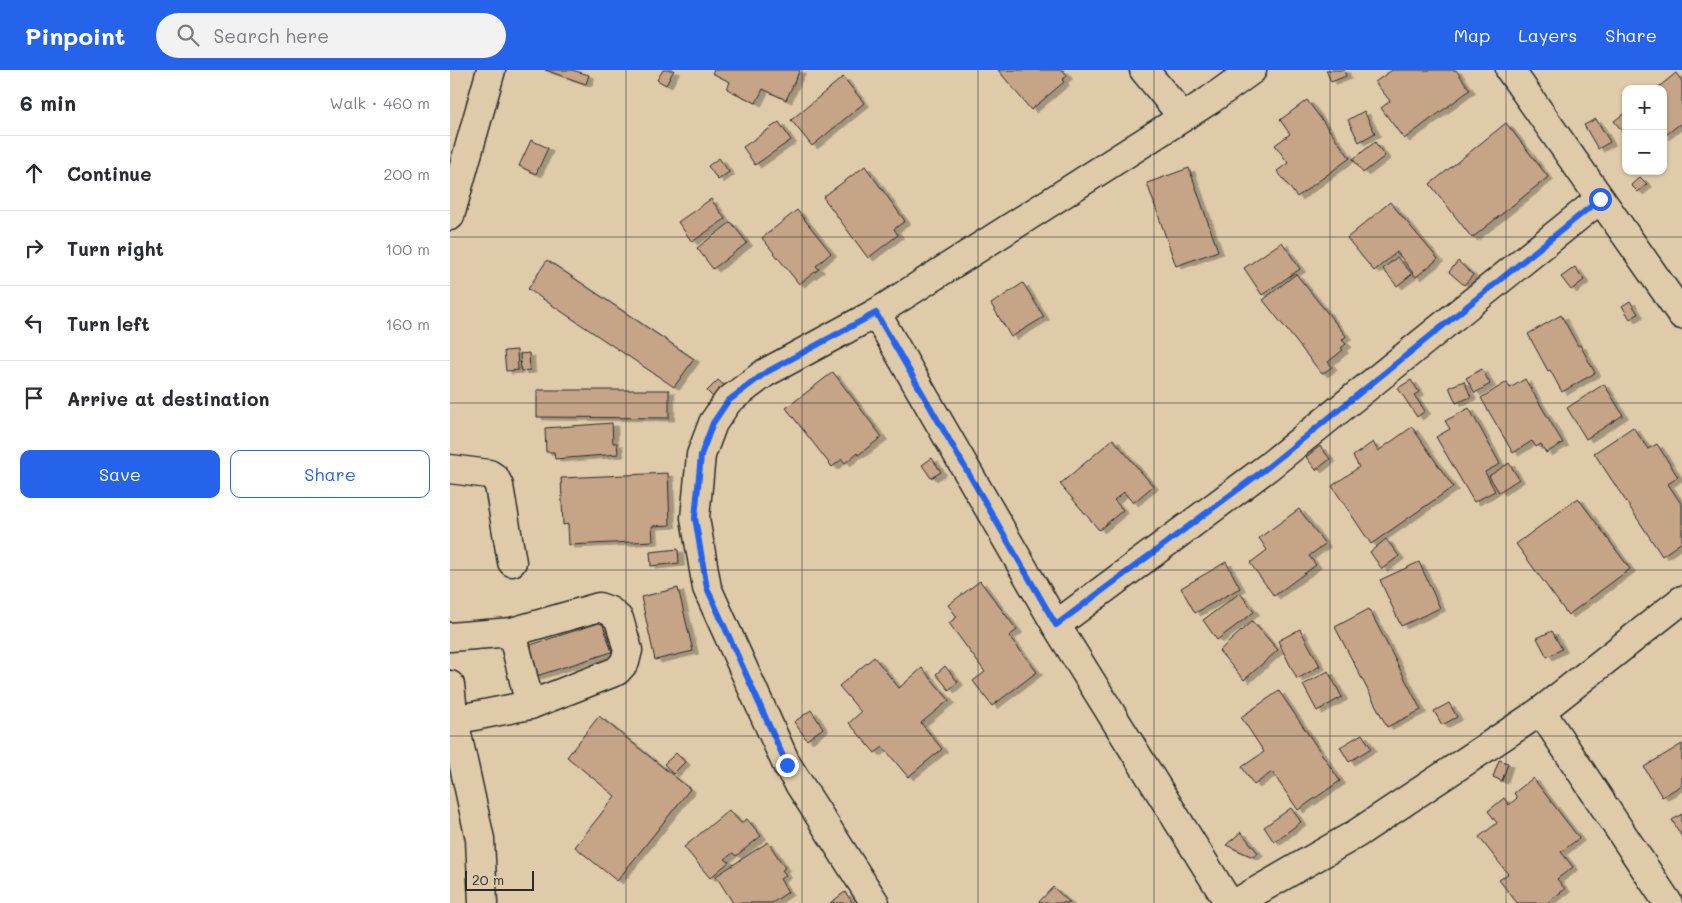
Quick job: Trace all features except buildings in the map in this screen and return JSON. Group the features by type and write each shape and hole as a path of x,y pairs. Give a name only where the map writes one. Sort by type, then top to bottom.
{"street":[{"path":"452,198 491,70"},
{"path":"1144,70 1183,117"},
{"path":"875,903 787,765 707,588 695,518 701,455 713,423 728,401 765,373 876,313 1183,117 1252,70"},
{"path":"1510,70 1682,315"},
{"path":"1056,625 1268,467 1600,199"},
{"path":"876,313 1056,625 1229,903"},
{"path":"450,469 489,474 496,478 512,562"},
{"path":"1236,903 1356,834 1541,711 1682,600"},
{"path":"450,637 512,632 599,607 610,611 619,619 628,650 625,662 617,671 530,706 454,720"},
{"path":"512,632 530,706"},
{"path":"450,685 454,720 480,839 482,903"},
{"path":"1541,711 1668,903"}],"route":[{"path":"787,765 707,588 695,518 701,455 713,423 728,401 765,373 876,313 1056,625 1268,467 1600,199"}]}
